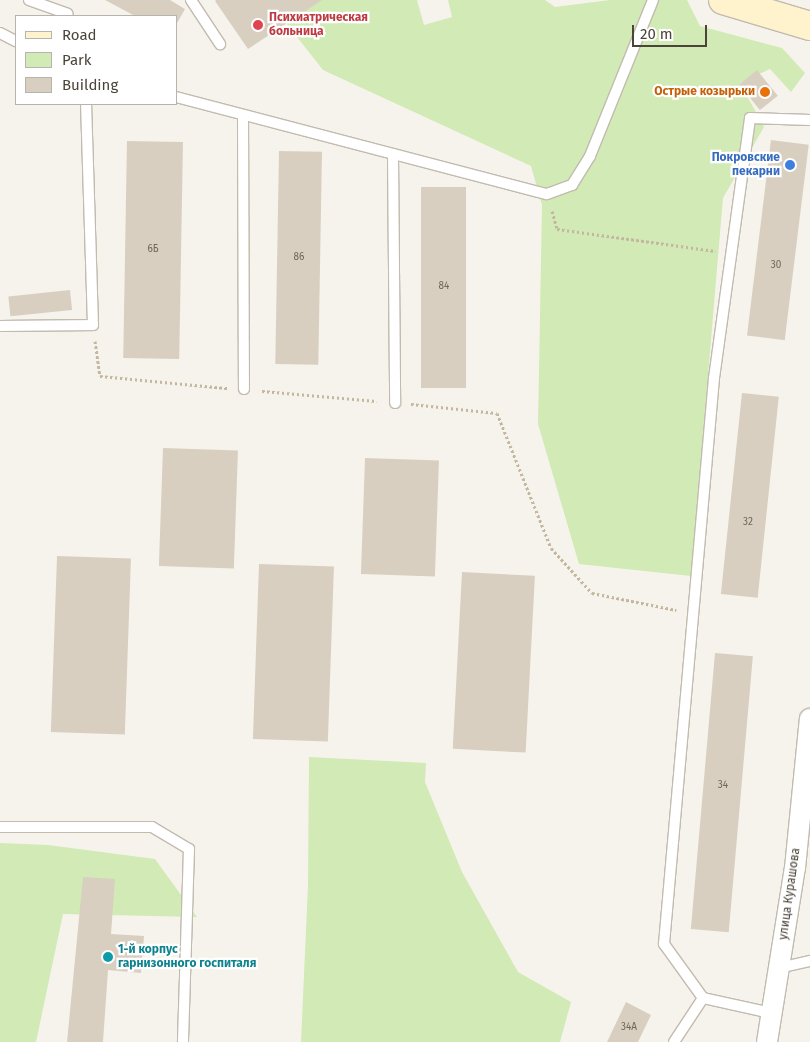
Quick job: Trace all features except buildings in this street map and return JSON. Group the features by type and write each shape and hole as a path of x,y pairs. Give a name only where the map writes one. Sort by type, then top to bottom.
{"main road":[{"path":"733,1 810,26"}],"street":[{"name":"улица Курашова","path":"768,1041 779,968 803,868 810,718"}],"lane":[{"path":"30,0 68,14"},
{"path":"191,0 220,44"},
{"path":"178,98 547,194 572,185 590,156 653,0"},
{"path":"0,33 15,40"},
{"path":"0,326 93,326 86,105"},
{"path":"243,115 244,389"},
{"path":"771,1013 703,998 664,944 714,378 750,118 810,120"},
{"path":"393,154 395,403"},
{"path":"0,827 152,827 190,849 183,1042"},
{"path":"779,968 810,961"},
{"path":"674,1042 703,998"}],"path":[{"path":"547,194 557,229 731,253"},
{"path":"93,326 100,376 497,413 551,548 592,593 693,613"}],"green space":[{"path":"320,0 417,0 424,25 452,17 448,0 545,0 555,7 610,0 687,0 700,26 782,48 805,73 791,92 770,69 740,83 764,127 723,198 691,576 579,564 538,424 542,205 531,166 323,70 286,23"},
{"path":"309,757 426,763 425,782 462,872 518,972 571,1002 560,1042 301,1042 308,885"},
{"path":"0,843 48,845 155,859 197,917 63,914 36,1042 0,1042"}],"place":[{"name":"Психиатрическая больница","path":"258,25"},
{"name":"Острые козырьки","path":"765,92"},
{"name":"Покровские пекарни","path":"790,165"},
{"name":"1-й корпус гарнизонного госпиталя","path":"108,957"}]}
